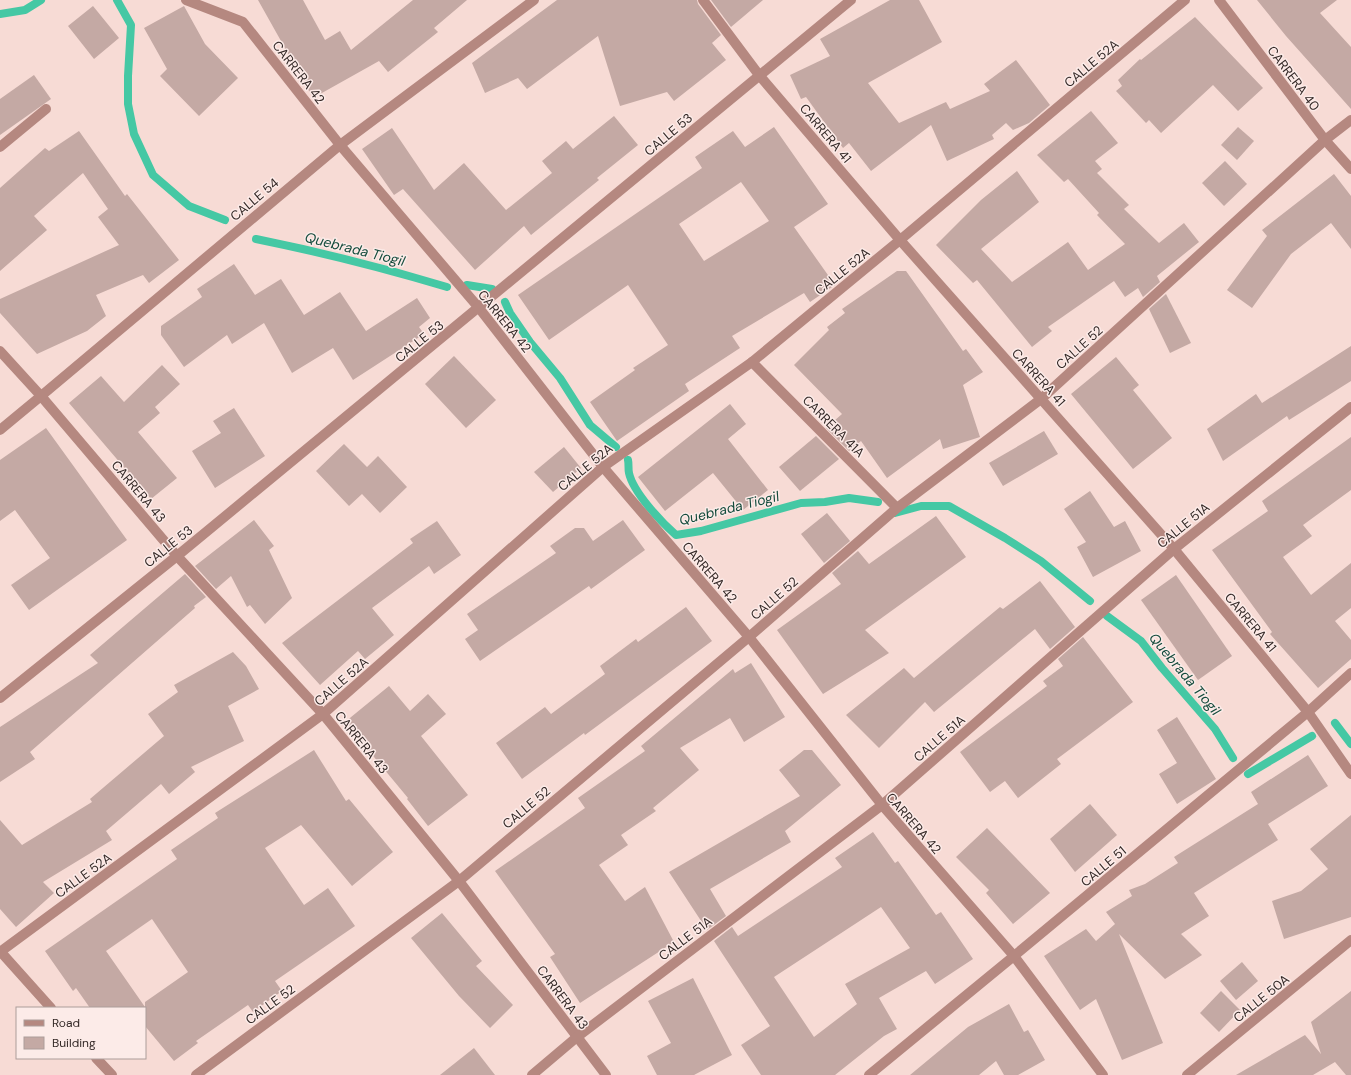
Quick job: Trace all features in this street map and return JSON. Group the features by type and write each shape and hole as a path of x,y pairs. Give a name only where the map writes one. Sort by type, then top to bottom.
{"street":[{"name":"CARRERA 42","path":"186,0 243,22 340,145 479,308 603,467 749,637 882,805 1014,956 1103,1075"},
{"name":"CALLE 54","path":"0,430 340,145 534,0"},
{"name":"CARRERA 41","path":"704,0 759,75 900,240 1174,549 1308,712 1351,774"},
{"name":"CALLE 53","path":"0,698 177,556 851,0"},
{"name":"CALLE 52A","path":"0,952 322,714 603,467 752,362 900,240 1185,0"},
{"name":"CARRERA 40","path":"1219,0 1325,140 1351,170"},
{"path":"0,147 46,109"},
{"name":"CALLE 52","path":"196,1075 459,881 749,637 897,508 1042,399 1325,140 1351,120"},
{"name":"CARRERA 43","path":"0,351 42,396 177,556 322,714 459,881 606,1075"},
{"name":"CARRERA 41A","path":"752,362 897,508"},
{"name":"CALLE 51A","path":"532,1075 577,1037 882,805 1174,549 1351,407"},
{"name":"CALLE 51","path":"869,1075 1308,712 1351,673"},
{"name":"CALLE 50A","path":"1188,1075 1351,940"},
{"path":"0,952 50,1007"},
{"path":"97,1059 112,1075"}],"building":[{"path":"258,0 303,0 325,40 340,31 351,50 413,0 467,0 434,28 438,32 388,72 379,61 313,98"},
{"path":"557,0 697,0 698,4 721,35 712,43 726,60 674,101 667,92 620,106 598,36 527,89 518,78 485,93 472,63"},
{"path":"711,0 763,0 731,27"},
{"path":"890,0 919,0 942,42 868,83 899,123 946,102 950,109 990,91 984,84 1016,60 1050,105 1029,123 1013,130 1006,123 992,135 994,139 947,161 931,125 871,171 849,143 843,148 806,97 801,99 790,75 830,56 820,39"},
{"path":"1257,0 1337,0 1320,13 1351,47 1351,109 1286,36"},
{"path":"93,6 119,38 94,59 68,26"},
{"path":"184,6 205,44 238,78 199,116 160,76 167,69 144,28"},
{"path":"1195,17 1263,88 1238,111 1213,85 1161,133 1149,120 1146,123 1116,91 1122,86 1118,80 1140,59 1141,60"},
{"path":"34,75 51,99 0,135 0,99"},
{"path":"1091,111 1118,143 1095,161 1102,169 1097,173 1129,205 1124,209 1159,243 1184,223 1199,242 1157,276 1160,282 1143,297 1138,288 1125,297 1114,281 1048,327 1052,331 1032,347 977,280 973,283 936,245 981,200 1017,171 1039,202 981,249 1012,282 1068,242 1088,270 1125,244 1097,215 1099,213 1068,179 1064,182 1037,155"},
{"path":"614,116 638,145 597,178 599,180 531,235 524,226 475,270 403,189 394,195 362,149 392,128 434,190 464,163 506,210 552,173 542,161 566,141 573,149"},
{"path":"774,127 828,204 794,227 835,285 810,302 804,293 732,336 740,348 685,384 689,391 617,441 590,402 635,370 633,368 668,345 628,285 549,340 518,295 702,168 695,157 733,131 745,147","holes":["741,182 769,221 704,261 679,224"]},
{"path":"1238,127 1254,141 1237,160 1221,145"},
{"path":"79,131 125,196 127,194 179,260 149,283 143,275 96,295 106,316 87,331 37,354 0,313 0,299 119,245 98,217 108,209 83,173 34,216 47,230 0,271 0,188 45,148 49,151"},
{"path":"1225,161 1247,184 1224,206 1202,183"},
{"path":"1334,174 1351,196 1351,249 1331,223 1291,254 1252,308 1227,290 1267,236 1262,230"},
{"path":"234,264 255,295 281,279 304,315 340,292 366,331 417,298 430,318 419,327 424,334 353,380 333,348 292,373 264,323 232,344 227,335 184,367 161,335 161,326 202,297 197,289"},
{"path":"897,271 906,271 963,351 966,349 983,372 963,385 980,437 943,449 940,439 887,478 861,441 849,451 826,428 842,414 794,365 829,330 827,327 845,313 842,309"},
{"path":"1166,294 1191,343 1170,353 1149,309"},
{"path":"1351,346 1351,381 1289,420 1287,416 1223,461 1207,429 1256,394 1262,403"},
{"path":"454,356 496,400 466,428 425,384"},
{"path":"1116,357 1139,385 1133,390 1172,438 1133,469 1071,394"},
{"path":"162,365 180,384 155,407 160,413 138,432 177,478 151,499 69,403 101,376 124,402"},
{"path":"730,404 746,424 728,439 768,490 743,510 713,473 665,511 638,477"},
{"path":"234,408 265,456 215,488 192,451 221,433 213,421"},
{"path":"46,428 127,540 29,610 11,585 50,558 15,510 0,521 0,460"},
{"path":"1044,431 1058,454 1003,486 989,463"},
{"path":"816,436 839,459 800,491 779,467"},
{"path":"1351,437 1351,490 1303,525 1312,536 1283,557 1311,595 1351,563 1351,608 1335,621 1351,640 1351,659 1318,688 1270,634 1272,632 1212,550 1268,511 1262,501"},
{"path":"344,444 367,467 378,456 407,487 380,513 362,494 349,506 316,471"},
{"path":"564,447 581,468 553,492 534,472"},
{"path":"1090,491 1114,527 1125,521 1141,551 1093,577 1077,547 1086,542 1064,509"},
{"path":"827,513 850,541 824,563 801,534"},
{"path":"936,516 966,557 865,630 889,653 823,694 777,630 841,584 832,573 858,551 869,564"},
{"path":"254,520 274,546 269,550 292,598 265,624 250,605 247,607 231,576 216,589 195,566"},
{"path":"623,520 645,550 591,589 589,586 480,661 465,639 478,630 467,614 556,553 550,546 575,528 584,528 593,541"},
{"path":"437,521 461,555 434,574 429,566 372,608 394,635 365,659 358,651 320,685 282,643 413,543 410,539"},
{"path":"185,574 206,597 30,752 35,759 0,782 0,727 98,663 90,655"},
{"path":"1176,575 1232,656 1198,680 1141,600"},
{"path":"1040,581 1075,627 1050,649 1035,629 934,712 925,702 879,748 846,715 904,668 914,678 1000,607 1003,609"},
{"path":"686,607 712,641 585,735 584,733 522,779 496,743 545,707 551,714 605,674 600,666 636,639 638,642"},
{"path":"1083,637 1133,702 1057,759 1061,764 1018,798 1005,781 990,792 960,752 1047,686 1043,681 1063,666 1058,659"},
{"path":"233,652 246,666 259,689 228,706 244,741 191,767 195,772 169,794 161,784 106,831 112,840 43,882 54,893 16,927 0,909 0,820 22,845 92,802 90,799 164,736 148,714 178,692 174,685"},
{"path":"751,663 785,717 744,742 730,718 680,748 699,770 653,808 656,811 621,835 628,845 599,865 625,901 645,887 674,942 580,1003 550,957 555,954 495,871 585,808 578,798 645,751 641,746 733,669 735,673"},
{"path":"389,686 410,711 428,694 446,714 421,736 468,795 428,826 407,799 408,798 345,722"},
{"path":"1177,717 1216,779 1177,804 1159,774 1177,763 1157,730"},
{"path":"314,750 346,801 349,799 393,852 352,886 301,825 265,848 304,905 328,888 355,926 275,981 282,991 253,1012 248,1005 196,1041 198,1043 174,1061 146,1027 146,1007 145,1007 89,1007 76,988 73,991 45,951 177,859 171,850 218,818 215,813","holes":["152,919 188,972 145,1002 145,1007 106,951"]},
{"path":"804,750 812,750 841,785 785,831 791,842 710,889 726,916 707,930 669,872 800,796 779,770"},
{"path":"1308,755 1328,786 1268,824 1278,840 1194,893 1209,916 1181,934 1202,955 1165,979 1119,934 1163,1043 1122,1060 1096,999 1080,1010 1044,956 1086,929 1096,941 1115,924 1106,912 1132,896 1129,890 1145,884 1178,863 1174,857 1258,804 1251,792"},
{"path":"1090,804 1117,835 1075,872 1050,839"},
{"path":"1351,815 1351,917 1284,939 1272,901 1301,891 1328,869 1310,849"},
{"path":"987,828 1050,893 1013,924 986,893 989,890 956,857"},
{"path":"873,832 895,863 898,861 936,915 941,912 973,959 935,984 926,971 879,998 897,1029 884,1036 835,1075 761,1075 741,1045 770,1026 714,941 732,927 738,936 842,867 835,858","holes":["881,907 910,948 845,984 857,1004 814,1037 774,977"]},
{"path":"442,913 482,961 476,966 513,1005 490,1028 459,996 411,938"},
{"path":"1242,962 1258,981 1236,1000 1220,981"},
{"path":"693,978 732,1055 694,1075 657,1075 647,1056 671,1043 648,1001"},
{"path":"1221,991 1240,1010 1219,1032 1200,1013"},
{"path":"1351,991 1351,1075 1346,1075 1335,1062 1313,1075 1236,1075 1305,1035 1321,1054 1311,1022"},
{"path":"1009,1004 1024,1032 1028,1030 1045,1060 1018,1075 1004,1075 996,1061 979,1075 910,1075 968,1027"},
{"path":"474,1048 495,1075 440,1075"}],"waterway":[{"name":"Quebrada Tiogil","path":"0,14 25,10 41,0"},
{"name":"Quebrada Tiogil","path":"117,0 131,25 128,104 134,134 153,175 189,206 225,220"},
{"name":"Quebrada Tiogil","path":"256,239 304,249 400,273 447,287"},
{"name":"Quebrada Tiogil","path":"467,285 492,289"},
{"name":"Quebrada Tiogil","path":"505,302 510,313 530,342 560,378 590,425 616,447"},
{"name":"Quebrada Tiogil","path":"628,460 629,473 636,489 656,515 676,535 701,531 801,503 825,502 849,498 878,502"},
{"name":"Quebrada Tiogil","path":"895,513 921,506 949,506 1005,538 1041,561 1090,601"},
{"name":"Quebrada Tiogil","path":"1107,616 1141,641 1162,668 1215,729 1233,758"},
{"name":"Quebrada Tiogil","path":"1335,723 1351,744"},
{"name":"Quebrada Tiogil","path":"1248,774 1312,736"}]}
